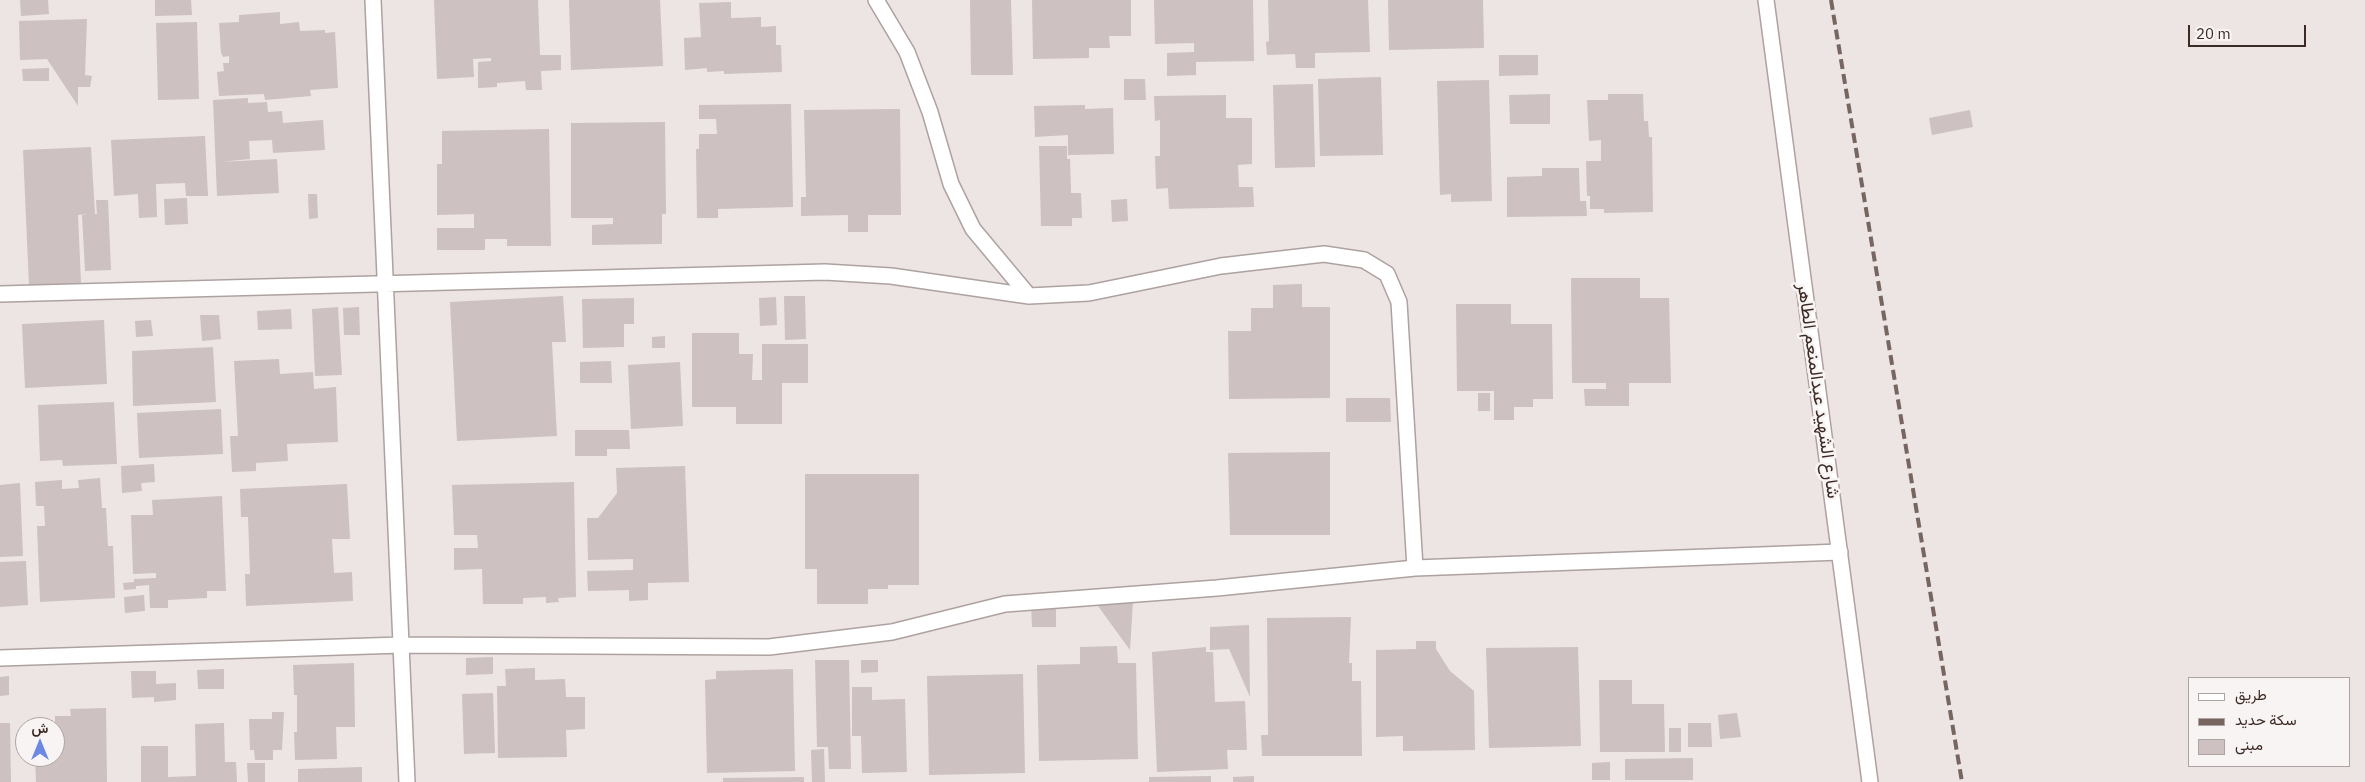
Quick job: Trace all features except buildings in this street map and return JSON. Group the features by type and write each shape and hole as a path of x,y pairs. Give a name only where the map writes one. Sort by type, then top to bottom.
{"street":[{"path":"374,0 384,283 407,782"},
{"path":"876,0 907,52 930,112 951,184 973,229 1029,296"},
{"name":"شارع الشهيد عبدالمنعم الطاهر","path":"1766,0 1870,782"},
{"path":"0,294 825,272 891,276 1029,296 1089,293 1222,266 1324,254 1364,260 1387,274 1399,302 1416,568"},
{"path":"0,658 401,645 769,646 892,632 1005,604 1217,588 1416,568 1840,552"}],"railway":[{"path":"1831,0 1962,782"}]}
